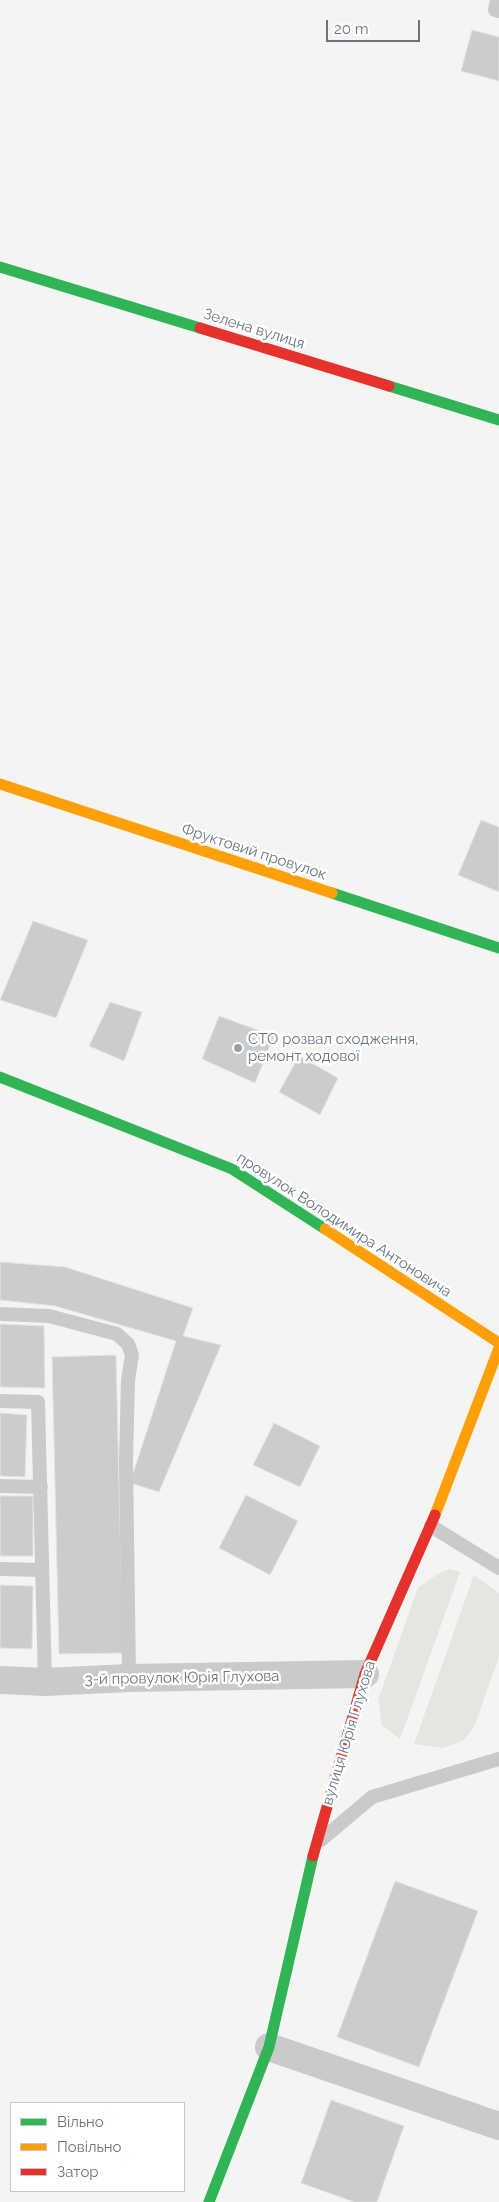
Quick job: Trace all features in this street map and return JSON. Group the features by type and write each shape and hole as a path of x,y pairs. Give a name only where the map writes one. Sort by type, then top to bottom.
{"street":[{"name":"Зелена вулиця","path":"0,267 499,420"},
{"name":"Фруктовий провулок","path":"0,784 499,948"},
{"name":"провулок Володимира Антоновича","path":"0,1077 232,1169 499,1343"},
{"name":"вулиця Юрія Глухова","path":"209,2202 268,2047 316,1843 365,1674 431,1526 499,1348"},
{"name":"3-й провулок Юрія Глухова","path":"0,1680 45,1682 129,1678 365,1674"},
{"path":"268,2047 499,2126"}],"lane":[{"path":"497,0 495,10 499,11"},
{"path":"0,1314 49,1316 118,1334 128,1344 132,1356 128,1380 126,1461 129,1678"},
{"path":"0,1401 38,1402 45,1682"},
{"path":"0,1486 41,1487"},
{"path":"431,1526 499,1568"},
{"path":"0,1570 42,1570"},
{"path":"316,1843 372,1797 499,1759"}],"shaded area":[{"path":"449,1569 460,1572 400,1739 382,1725 378,1700 418,1588 436,1575"},
{"path":"474,1575 499,1593 499,1657 474,1727 464,1740 443,1748 414,1744"}],"building":[{"path":"472,30 499,37 499,81 461,71"},
{"path":"481,820 499,827 499,892 458,875"},
{"path":"33,921 88,940 56,1018 0,1000"},
{"path":"110,1002 142,1012 124,1061 89,1046"},
{"name":"СТО розвал сходження, ремонт ходової","path":"219,1016 274,1036 255,1083 202,1059"},
{"path":"299,1056 338,1078 320,1115 279,1092"},
{"path":"0,1262 65,1267 193,1308 183,1336 221,1345 159,1492 130,1483 176,1341 55,1306 0,1300"},
{"path":"0,1324 44,1326 45,1388 0,1387"},
{"path":"116,1355 123,1653 59,1654 52,1357"},
{"path":"0,1413 27,1415 25,1477 0,1476"},
{"path":"274,1423 320,1446 300,1487 253,1465"},
{"path":"246,1495 298,1521 270,1575 219,1548"},
{"path":"0,1496 33,1496 33,1556 0,1556"},
{"path":"0,1585 33,1586 32,1649 0,1648"},
{"path":"395,1881 478,1911 419,2067 337,2037"},
{"path":"331,2100 404,2126 377,2202 354,2202 301,2183"}],"traffic: fast":[{"path":"0,267 200,328"},
{"path":"389,386 499,420"},
{"path":"332,893 499,948"},
{"path":"0,1077 232,1169 325,1229"},
{"path":"209,2202 269,2047 313,1856"}],"traffic: slow":[{"path":"0,784 332,893"},
{"path":"325,1229 499,1343"},
{"path":"435,1515 499,1348"}],"traffic: jam":[{"path":"200,328 389,386"},
{"path":"313,1856 365,1674 435,1515"}],"place":[{"name":"СТО розвал сходження, ремонт ходової","path":"238,1048"}]}
